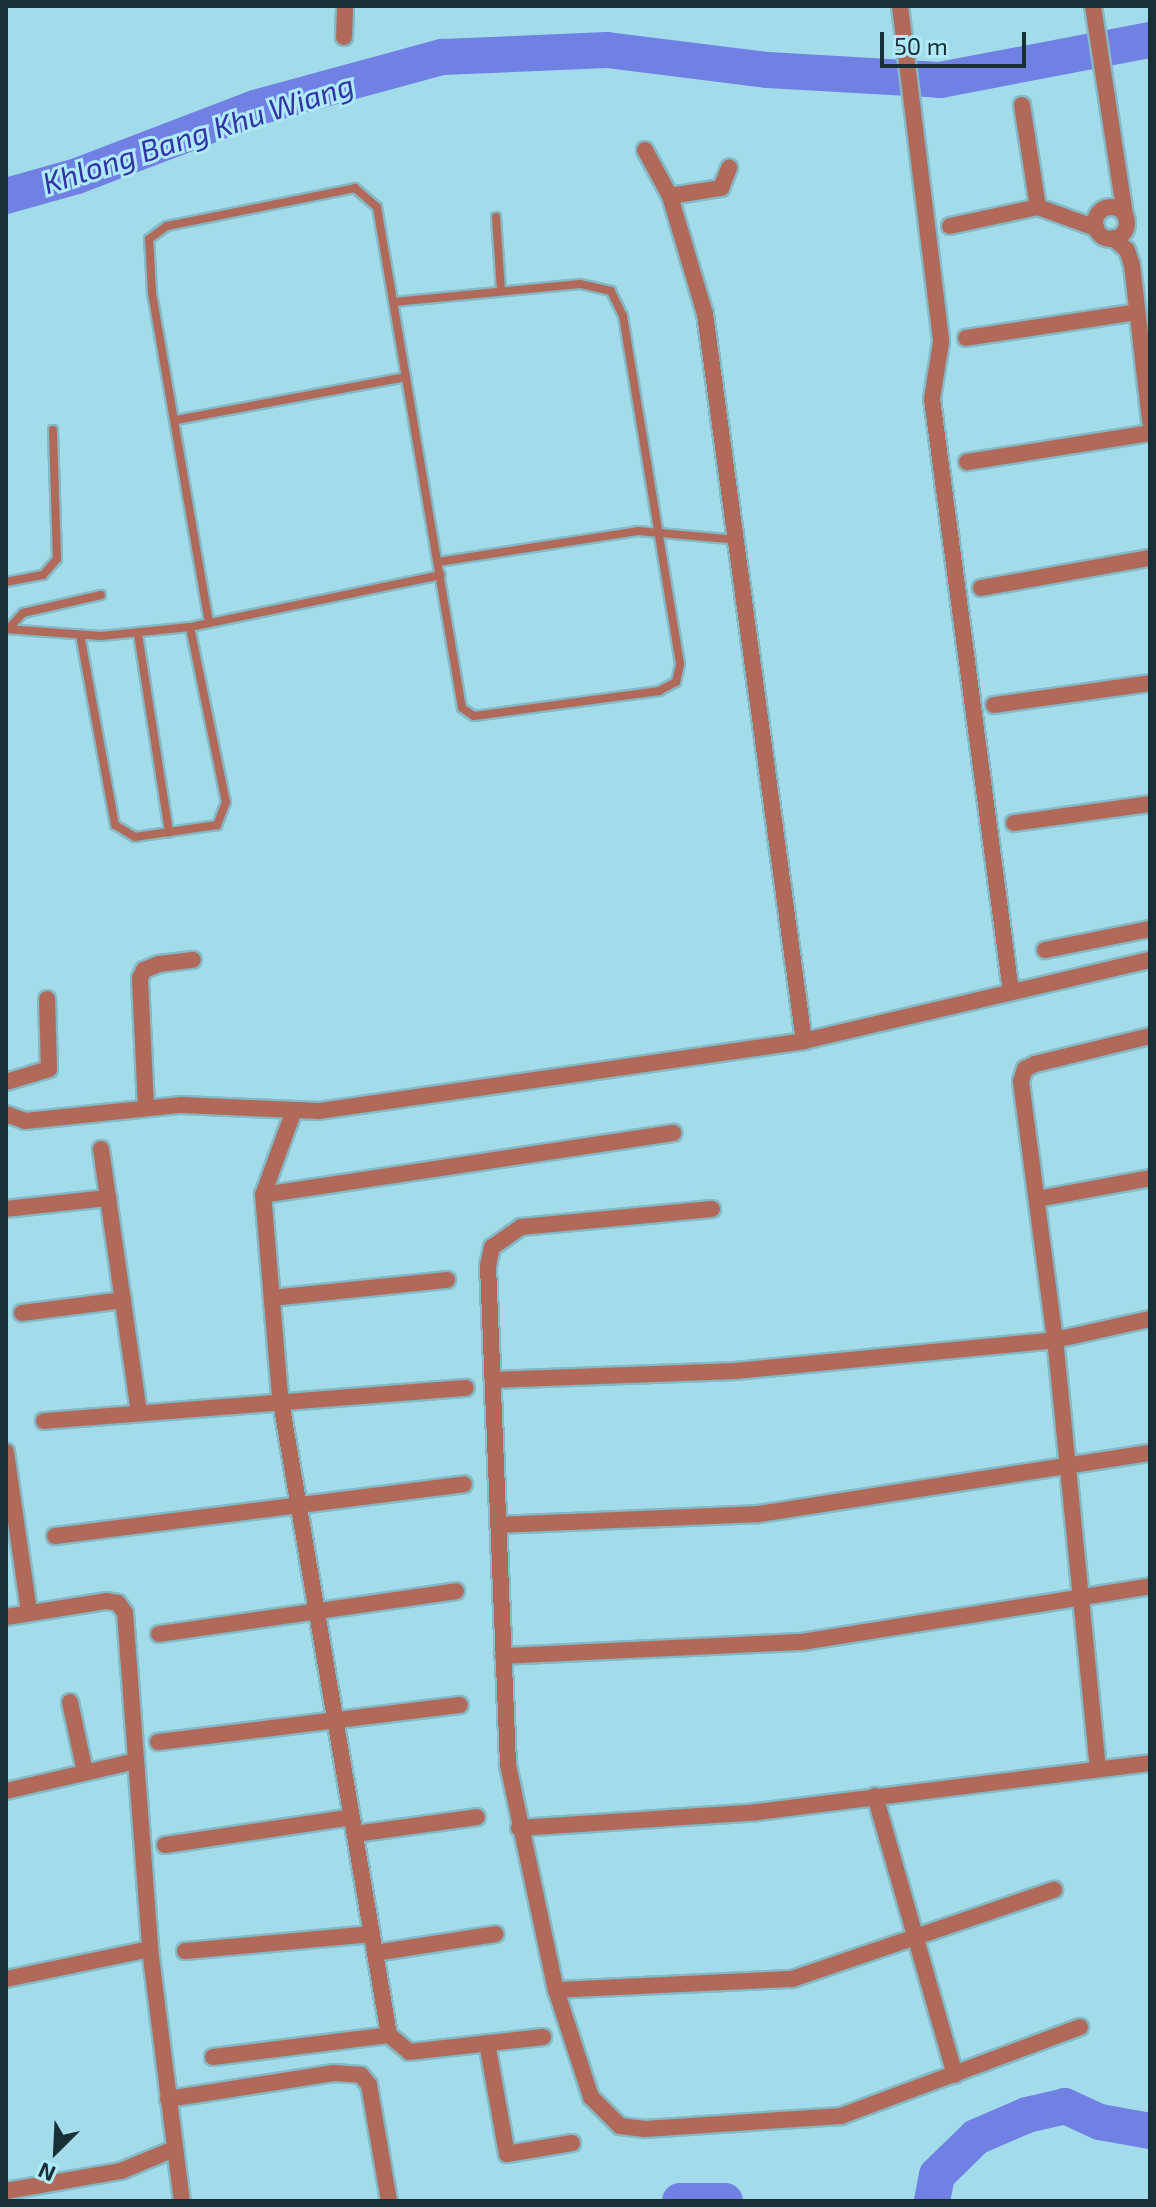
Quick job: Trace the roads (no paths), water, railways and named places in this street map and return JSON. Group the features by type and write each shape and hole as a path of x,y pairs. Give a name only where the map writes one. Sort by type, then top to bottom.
{"street":[{"path":"344,37 345,6"},
{"path":"900,6 941,342 932,399 1011,992"},
{"path":"1093,6 1125,215 1126,230 1113,238"},
{"path":"1022,105 1038,207"},
{"path":"645,150 670,196 705,314 739,540 804,1041"},
{"path":"670,196 721,188 729,168"},
{"path":"950,226 1038,207 1096,228 1127,250 1132,265 1150,421"},
{"path":"1096,228 1102,209 1112,207 1125,215"},
{"path":"966,338 1137,312"},
{"path":"967,462 1150,433"},
{"path":"981,588 1150,558"},
{"path":"994,705 1150,683"},
{"path":"1014,823 1150,804"},
{"path":"1045,950 1150,929"},
{"path":"146,1107 140,978 144,970 159,964 193,960"},
{"path":"6,1114 25,1121 146,1107 293,1113 804,1041 1150,960"},
{"path":"6,1082 49,1069 47,999"},
{"path":"1098,1769 1065,1470 1055,1340 1021,1081 1025,1069 1150,1036"},
{"path":"293,1113 263,1195 281,1402 389,2035 409,2052 543,2037"},
{"path":"263,1195 673,1133"},
{"path":"101,1149 139,1413"},
{"path":"1038,1199 1150,1178"},
{"path":"6,1209 108,1198"},
{"path":"712,1209 521,1227 505,1233 492,1247 488,1266 508,1765 556,1990 591,2097 620,2126 645,2129 841,2116 1080,2027"},
{"path":"272,1298 447,1280"},
{"path":"22,1313 123,1300"},
{"path":"493,1380 735,1371 1055,1340 1150,1319"},
{"path":"44,1421 466,1388"},
{"path":"499,1525 759,1514 1065,1470 1150,1453"},
{"path":"6,1455 29,1612"},
{"path":"55,1536 464,1484"},
{"path":"503,1656 802,1642 1150,1586"},
{"path":"159,1634 456,1591"},
{"path":"6,1617 106,1601 118,1603 125,1613 132,1762 150,1949 182,2201"},
{"path":"70,1702 85,1772"},
{"path":"158,1742 460,1705"},
{"path":"6,1791 132,1762"},
{"path":"519,1828 757,1812 1150,1763"},
{"path":"875,1796 955,2075"},
{"path":"165,1845 477,1817"},
{"path":"556,1990 792,1979 916,1934 1054,1890"},
{"path":"185,1951 372,1934"},
{"path":"375,1953 496,1934"},
{"path":"6,1979 150,1949"},
{"path":"213,2057 389,2035"},
{"path":"487,2043 507,2154 572,2143"},
{"path":"168,2099 334,2073 361,2075 369,2085 389,2201"},
{"path":"6,2191 121,2171 174,2149"}],"lane":[{"path":"209,623 149,269 153,232 355,188 377,207 460,703 474,716 659,691 676,682 680,664 620,305 611,291 598,285 394,302"},
{"path":"496,217 501,291"},
{"path":"176,420 406,377"},
{"path":"6,582 43,575 57,559 53,430"},
{"path":"438,562 638,531 739,540"},
{"path":"7,629 80,635 138,634 190,627 441,575"},
{"path":"7,629 23,613 101,595"},
{"path":"80,635 115,825 135,837 217,825 226,802 190,627"},
{"path":"138,634 169,833"}],"waterway":[{"name":"Khlong Bang Khu Wiang","path":"6,196 77,176 255,108 442,57 607,50 768,70 940,80 1150,40"},
{"path":"932,2201 937,2175 976,2137 1027,2115 1065,2106 1100,2122 1150,2131"},
{"path":"680,2201 725,2201"}]}
